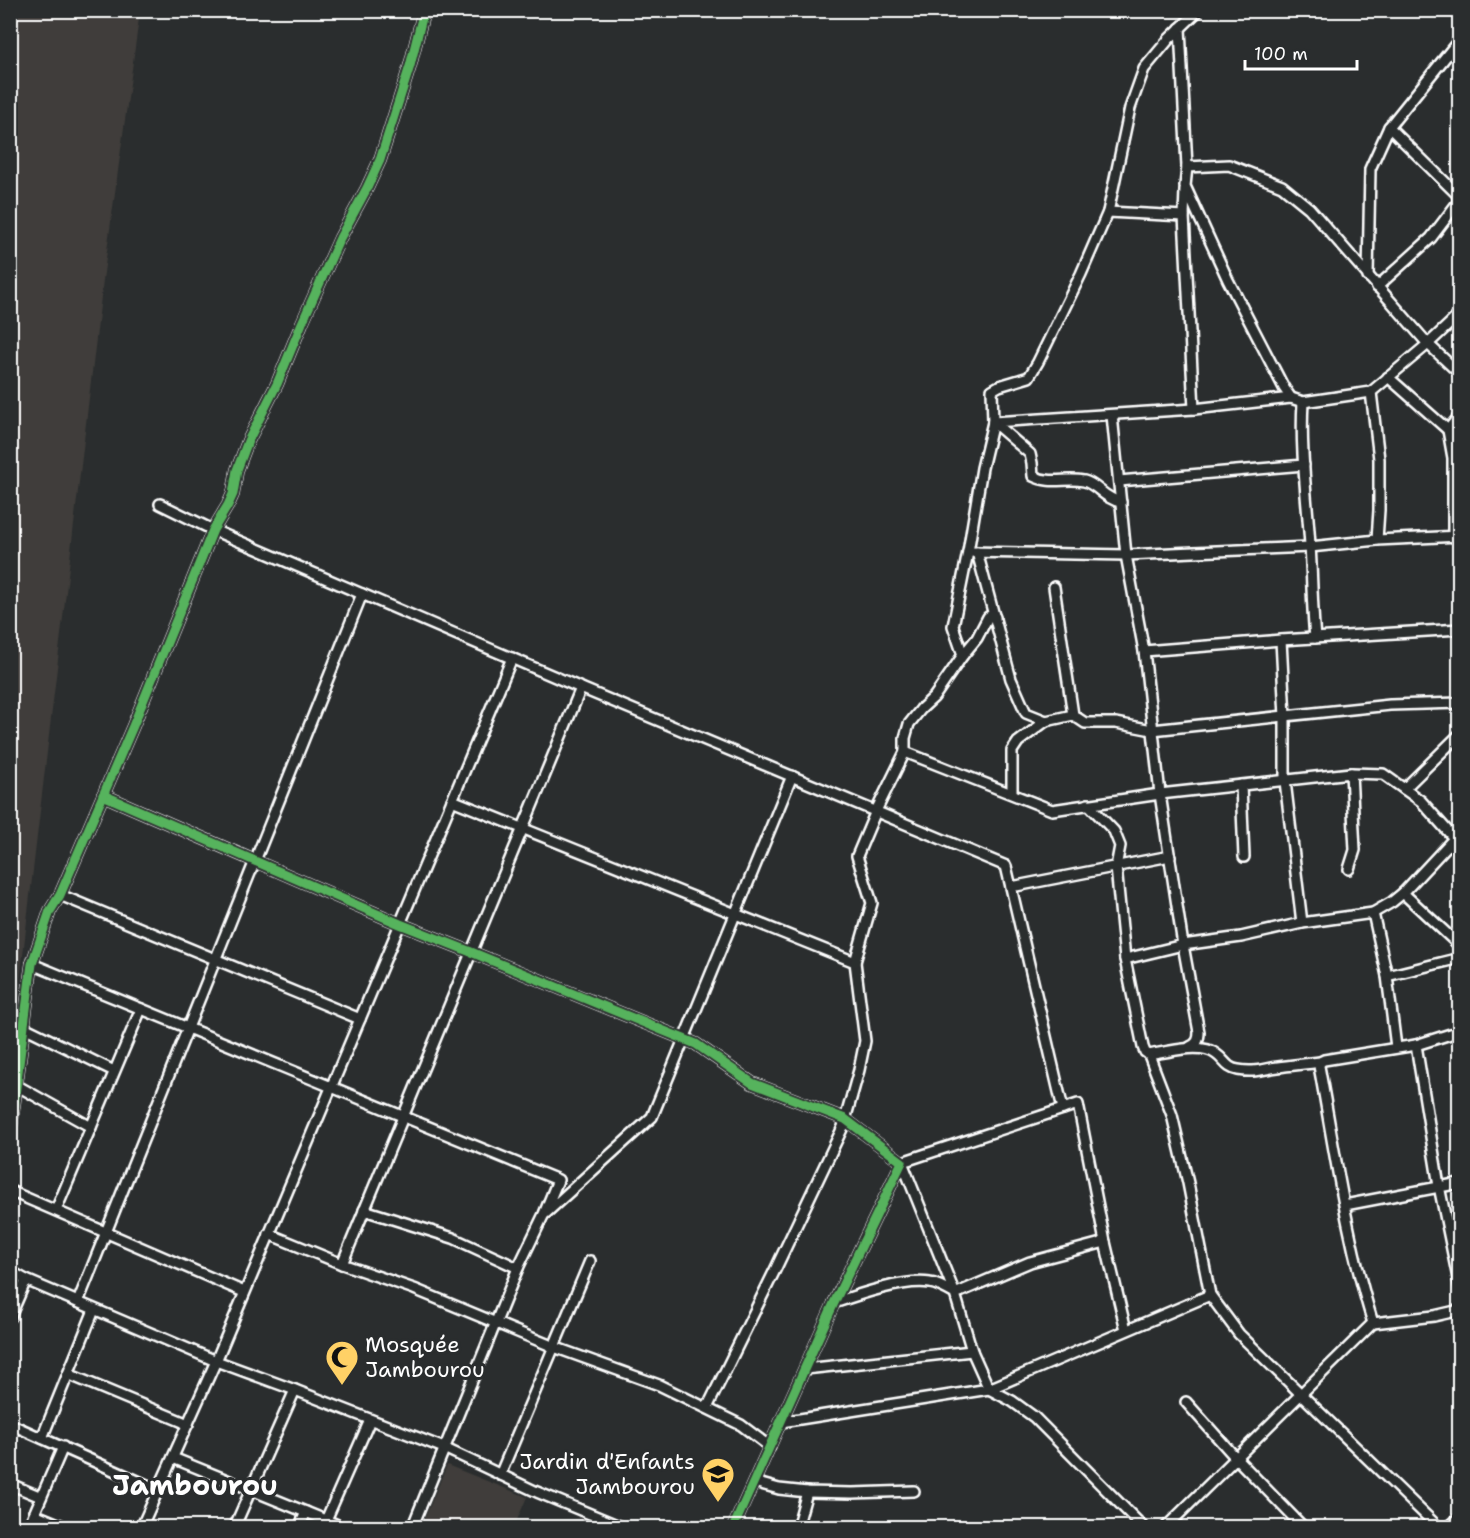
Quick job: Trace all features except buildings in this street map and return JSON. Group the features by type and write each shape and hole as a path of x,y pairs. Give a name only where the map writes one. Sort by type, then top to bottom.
{"street":[{"path":"10,1135 32,964 50,911 60,895 138,715 213,530 230,500 237,470 248,441 277,384 340,238 380,160 410,66 424,10"},
{"path":"963,655 953,626 973,552 982,468 993,422 992,390 1029,377 1038,362 1081,273 1107,212 1130,108 1144,69 1198,10"},
{"path":"1180,28 1187,167 1184,216 1194,410"},
{"path":"1368,277 1370,169 1389,127 1460,39"},
{"path":"1377,287 1431,238 1459,201 1457,194 1389,127"},
{"path":"1187,167 1229,165 1282,186 1309,208 1428,344 1460,374"},
{"path":"1185,186 1227,280 1291,398"},
{"path":"1107,212 1184,216"},
{"path":"993,422 1194,410 1291,398 1303,402 1371,392 1460,314"},
{"path":"973,552 1126,555 1310,547 1377,540 1456,536 1456,457 1448,430 1388,377"},
{"path":"1371,392 1379,459 1377,540"},
{"path":"1303,402 1304,465 1315,638"},
{"path":"1112,415 1126,555 1144,651 1160,794 1199,1032 1195,1045 1149,1055"},
{"path":"1448,430 1460,416"},
{"path":"993,422 1030,454 1033,476 1041,480 1086,482 1113,501 1121,502"},
{"path":"1119,481 1304,465"},
{"path":"160,504 213,530 581,688 1006,866 1063,1109"},
{"path":"973,552 995,617 1011,679 1026,713 1046,721"},
{"path":"1053,587 1073,715"},
{"path":"78,1302 362,594"},
{"path":"707,1408 839,1136 859,1070 865,1041 855,962 872,903 857,856 905,752 905,738 909,724 934,697 977,638 988,617 992,615 995,617"},
{"path":"1144,651 1460,629"},
{"path":"1281,640 1286,781 1302,923"},
{"path":"141,1527 216,1361 243,1292 332,1087 512,658"},
{"path":"342,1264 581,688"},
{"path":"1012,793 1012,751 1018,742 1046,721 1073,715 1085,723 1116,723 1152,730 1390,705 1460,703"},
{"path":"1404,789 1460,734"},
{"path":"905,752 1052,810 1240,785 1351,773 1383,774 1421,801 1457,839 1403,893 1373,914 1302,923 1241,937 1184,945 1125,959"},
{"path":"1349,869 1355,850 1351,773"},
{"path":"544,1214 652,1117 792,776"},
{"path":"1240,785 1244,857"},
{"path":"103,795 400,924 696,1044 752,1083 845,1119 902,1162 956,1294 972,1351 989,1389 1012,1401 1034,1418 1144,1527"},
{"path":"452,800 855,962"},
{"path":"1088,804 1114,831 1120,846 1116,867 1125,959 1143,1047 1149,1055 1172,1115 1210,1295 1239,1334 1438,1527"},
{"path":"1011,886 1170,856"},
{"path":"1403,893 1460,946"},
{"path":"60,895 360,1019"},
{"path":"1373,914 1387,976 1396,1047"},
{"path":"1387,976 1460,958"},
{"path":"32,964 558,1180 518,1268 412,1527"},
{"path":"56,1210 141,1009"},
{"path":"24,1027 114,1071"},
{"path":"1190,1047 1216,1053 1228,1067 1255,1072 1416,1044 1457,1030"},
{"path":"1416,1044 1439,1186 1460,1288"},
{"path":"1320,1062 1362,1289 1373,1323"},
{"path":"16,1085 91,1127"},
{"path":"734,1527 834,1303 902,1162 1078,1104 1105,1242 1126,1330"},
{"path":"1345,1205 1460,1183"},
{"path":"10,1191 243,1292"},
{"path":"364,1210 453,1238 518,1268"},
{"path":"269,1234 342,1264 414,1289 554,1347 659,1385 741,1425 770,1447"},
{"path":"834,1303 872,1290 916,1282 932,1283 956,1294 1030,1262 1105,1242"},
{"path":"500,1475 590,1261"},
{"path":"10,1271 94,1310 216,1361 444,1448 537,1492 624,1527"},
{"path":"10,1317 26,1280"},
{"path":"782,1422 989,1389 1210,1295"},
{"path":"42,1438 94,1310"},
{"path":"1166,1527 1373,1323 1434,1316 1460,1310"},
{"path":"805,1368 972,1351"},
{"path":"68,1374 188,1424"},
{"path":"234,1527 295,1390"},
{"path":"1186,1402 1236,1458 1304,1527"},
{"path":"326,1520 370,1420"},
{"path":"10,1424 158,1490"},
{"path":"28,1527 63,1448"},
{"path":"173,1458 345,1527"},
{"path":"754,1482 779,1489 807,1492 914,1491"},
{"path":"10,1484 41,1497"},
{"path":"797,1527 807,1492"},
{"path":"299,1527 306,1512"},
{"path":"34,1514 68,1527"},
{"path":"1448,1527 1460,1517"}],"shaded area":[{"path":"11,10 140,11 103,280 11,1056"},
{"path":"447,1465 527,1497 514,1527 421,1527"}],"cycle path":[{"path":"10,1135 32,964 50,911 60,895 133,726 213,530 233,494 237,470 248,441 277,384 340,238 380,160 410,66 424,10"},
{"path":"103,795 400,924 696,1044 752,1083 845,1119 902,1162 834,1303 733,1528"}],"place":[{"name":"Mosquée Jambourou","path":"342,1386"},
{"name":"Jardin d'Enfants Jambourou","path":"718,1503"}],"district":[{"name":"Jambourou","path":"195,1485"}]}
